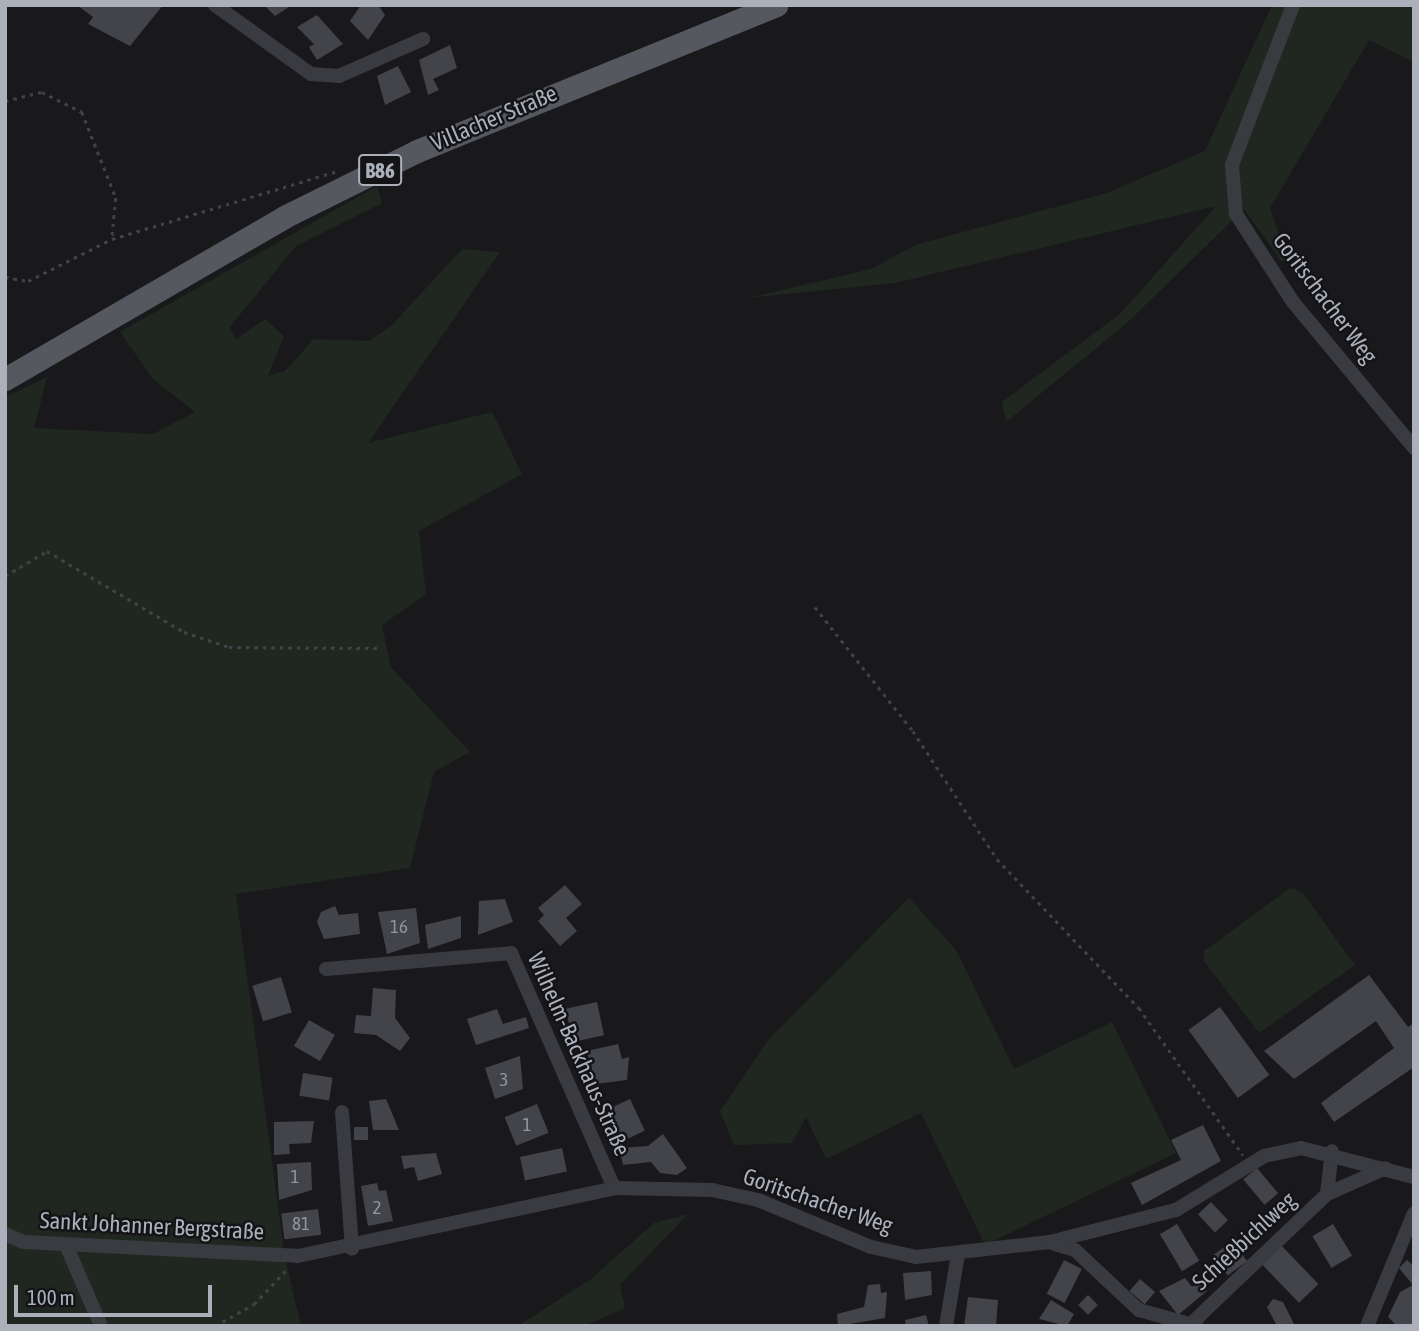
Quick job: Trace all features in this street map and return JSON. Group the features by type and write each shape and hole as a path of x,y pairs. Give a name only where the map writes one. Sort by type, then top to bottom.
{"main road":[{"name":"Villacher Straße","path":"5,379 345,187 493,117 776,5"}],"street":[{"name":"Goritschacher Weg","path":"1293,5 1232,165 1236,214 1293,302 1414,448"},
{"path":"214,6 311,74 339,75 423,39"},
{"name":"Wilhelm-Backhaus-Straße","path":"326,969 511,953 614,1188"},
{"path":"342,1112 352,1249"},
{"name":"Goritschacher Weg","path":"298,1256 352,1249 614,1188 712,1190 758,1200 871,1247 916,1257 1050,1242 1176,1210 1264,1156 1301,1148 1332,1151 1414,1177"},
{"name":"Schießbichlweg","path":"1327,1194 1332,1151"},
{"name":"Schießbichlweg","path":"1050,1242 1075,1250 1139,1310 1195,1324 1327,1194 1390,1168"},
{"path":"1367,1326 1414,1213"},
{"name":"Sankt Johanner Bergstraße","path":"5,1234 66,1245 298,1256"},
{"path":"66,1245 100,1326"},
{"path":"946,1326 958,1254"}],"path":[{"path":"5,101 42,92 82,112 116,198 112,239"},
{"path":"5,277 28,281 112,239 336,169 345,187"},
{"path":"5,576 47,551 184,632 229,647 379,648"},
{"path":"815,607 913,731 997,859 1139,1008 1246,1159"},
{"path":"215,1326 254,1304 298,1256"}],"shaded area":[{"path":"1272,5 1414,5 1414,62 1369,40 1270,208 1288,261 1281,261 1244,209 1128,322 1006,422 1002,402 1120,314 1216,206 895,283 748,298 871,269 915,245 1107,193 1205,151"},
{"path":"377,186 382,203 296,246 229,328 236,339 265,319 284,336 268,376 285,371 314,339 369,341 391,326 462,249 500,252 368,443 492,412 522,474 419,531 426,594 382,625 391,667 470,752 434,772 410,868 236,894 285,1258 301,1326 5,1326 5,397 47,377 34,428 153,434 195,412 153,379 120,332"},
{"path":"1290,888 1302,892 1355,965 1259,1033 1204,961 1204,951"},
{"path":"909,898 956,950 1014,1069 1112,1022 1176,1153 985,1245 921,1113 826,1159 806,1117 792,1143 734,1145 720,1111 769,1039"},
{"path":"688,1214 620,1285 625,1308 584,1326 518,1326 591,1279 654,1223"}],"building":[{"path":"77,5 163,5 130,46 88,24 93,17"},
{"path":"264,5 292,5 275,16"},
{"path":"361,5 378,5 385,15 368,40 350,21"},
{"path":"317,15 343,44 317,60 309,47 314,44 297,27"},
{"path":"450,45 457,68 433,79 439,90 428,95 419,60"},
{"path":"398,66 411,92 385,105 377,76"},
{"path":"565,885 582,904 566,918 577,931 560,946 538,921 544,915 538,908"},
{"path":"505,899 513,922 478,935 479,901"},
{"path":"335,906 339,915 358,913 360,934 324,939 317,922 321,912"},
{"path":"416,908 420,943 387,954 378,912"},
{"path":"461,916 461,938 428,949 425,925"},
{"path":"1369,975 1408,1027 1414,1023 1414,1067 1334,1122 1321,1103 1394,1048 1376,1021 1294,1079 1264,1051"},
{"path":"281,977 292,1012 263,1021 252,986"},
{"path":"373,988 396,990 395,1018 410,1038 400,1051 376,1035 354,1033 356,1015 371,1016"},
{"path":"597,1002 604,1035 573,1042 566,1009"},
{"path":"1220,1007 1269,1075 1238,1098 1188,1030"},
{"path":"497,1009 503,1024 526,1017 529,1028 476,1045 467,1019"},
{"path":"309,1020 335,1035 320,1061 294,1046"},
{"path":"618,1044 622,1059 629,1057 627,1080 595,1084 587,1051"},
{"path":"520,1056 523,1089 495,1099 485,1068"},
{"path":"303,1073 333,1078 329,1100 299,1096"},
{"path":"386,1099 399,1130 373,1130 369,1101"},
{"path":"630,1099 645,1131 620,1142 606,1110"},
{"path":"537,1104 549,1133 516,1146 505,1117"},
{"path":"314,1121 311,1143 289,1144 290,1154 274,1155 274,1122"},
{"path":"1203,1125 1221,1161 1142,1205 1131,1183 1181,1160 1171,1140"},
{"path":"354,1127 368,1127 368,1140 354,1140"},
{"path":"663,1134 687,1168 677,1175 660,1173 651,1162 623,1165 619,1148 648,1146"},
{"path":"562,1148 567,1171 525,1180 520,1157"},
{"path":"436,1153 442,1174 418,1181 414,1167 404,1169 401,1156"},
{"path":"311,1162 312,1190 279,1200 277,1164"},
{"path":"1257,1168 1278,1193 1264,1205 1243,1180"},
{"path":"377,1183 379,1191 386,1190 393,1221 368,1226 361,1186"},
{"path":"1211,1202 1228,1220 1215,1233 1198,1214"},
{"path":"318,1209 321,1235 284,1239 281,1214"},
{"path":"1177,1224 1199,1261 1182,1271 1160,1234"},
{"path":"1333,1224 1352,1256 1331,1268 1312,1236"},
{"path":"1276,1240 1318,1284 1299,1303 1257,1259"},
{"path":"1232,1241 1247,1261 1228,1275 1213,1255"},
{"path":"1064,1260 1082,1269 1065,1303 1047,1294"},
{"path":"1407,1260 1414,1266 1414,1326 1397,1326 1388,1317 1400,1292 1413,1285 1399,1268"},
{"path":"931,1271 932,1295 905,1300 903,1273"},
{"path":"1185,1278 1192,1287 1200,1281 1207,1291 1178,1315 1159,1291"},
{"path":"1140,1279 1155,1292 1145,1304 1130,1291"},
{"path":"880,1284 881,1293 887,1292 885,1318 838,1326 837,1314 864,1307 868,1285"},
{"path":"1088,1295 1098,1305 1088,1315 1078,1305"},
{"path":"968,1297 998,1300 996,1326 964,1326"},
{"path":"1273,1299 1283,1302 1295,1326 1277,1326 1267,1307"},
{"path":"1051,1300 1074,1314 1067,1326 1039,1319"},
{"path":"926,1315 929,1326 906,1326 905,1320"}]}
